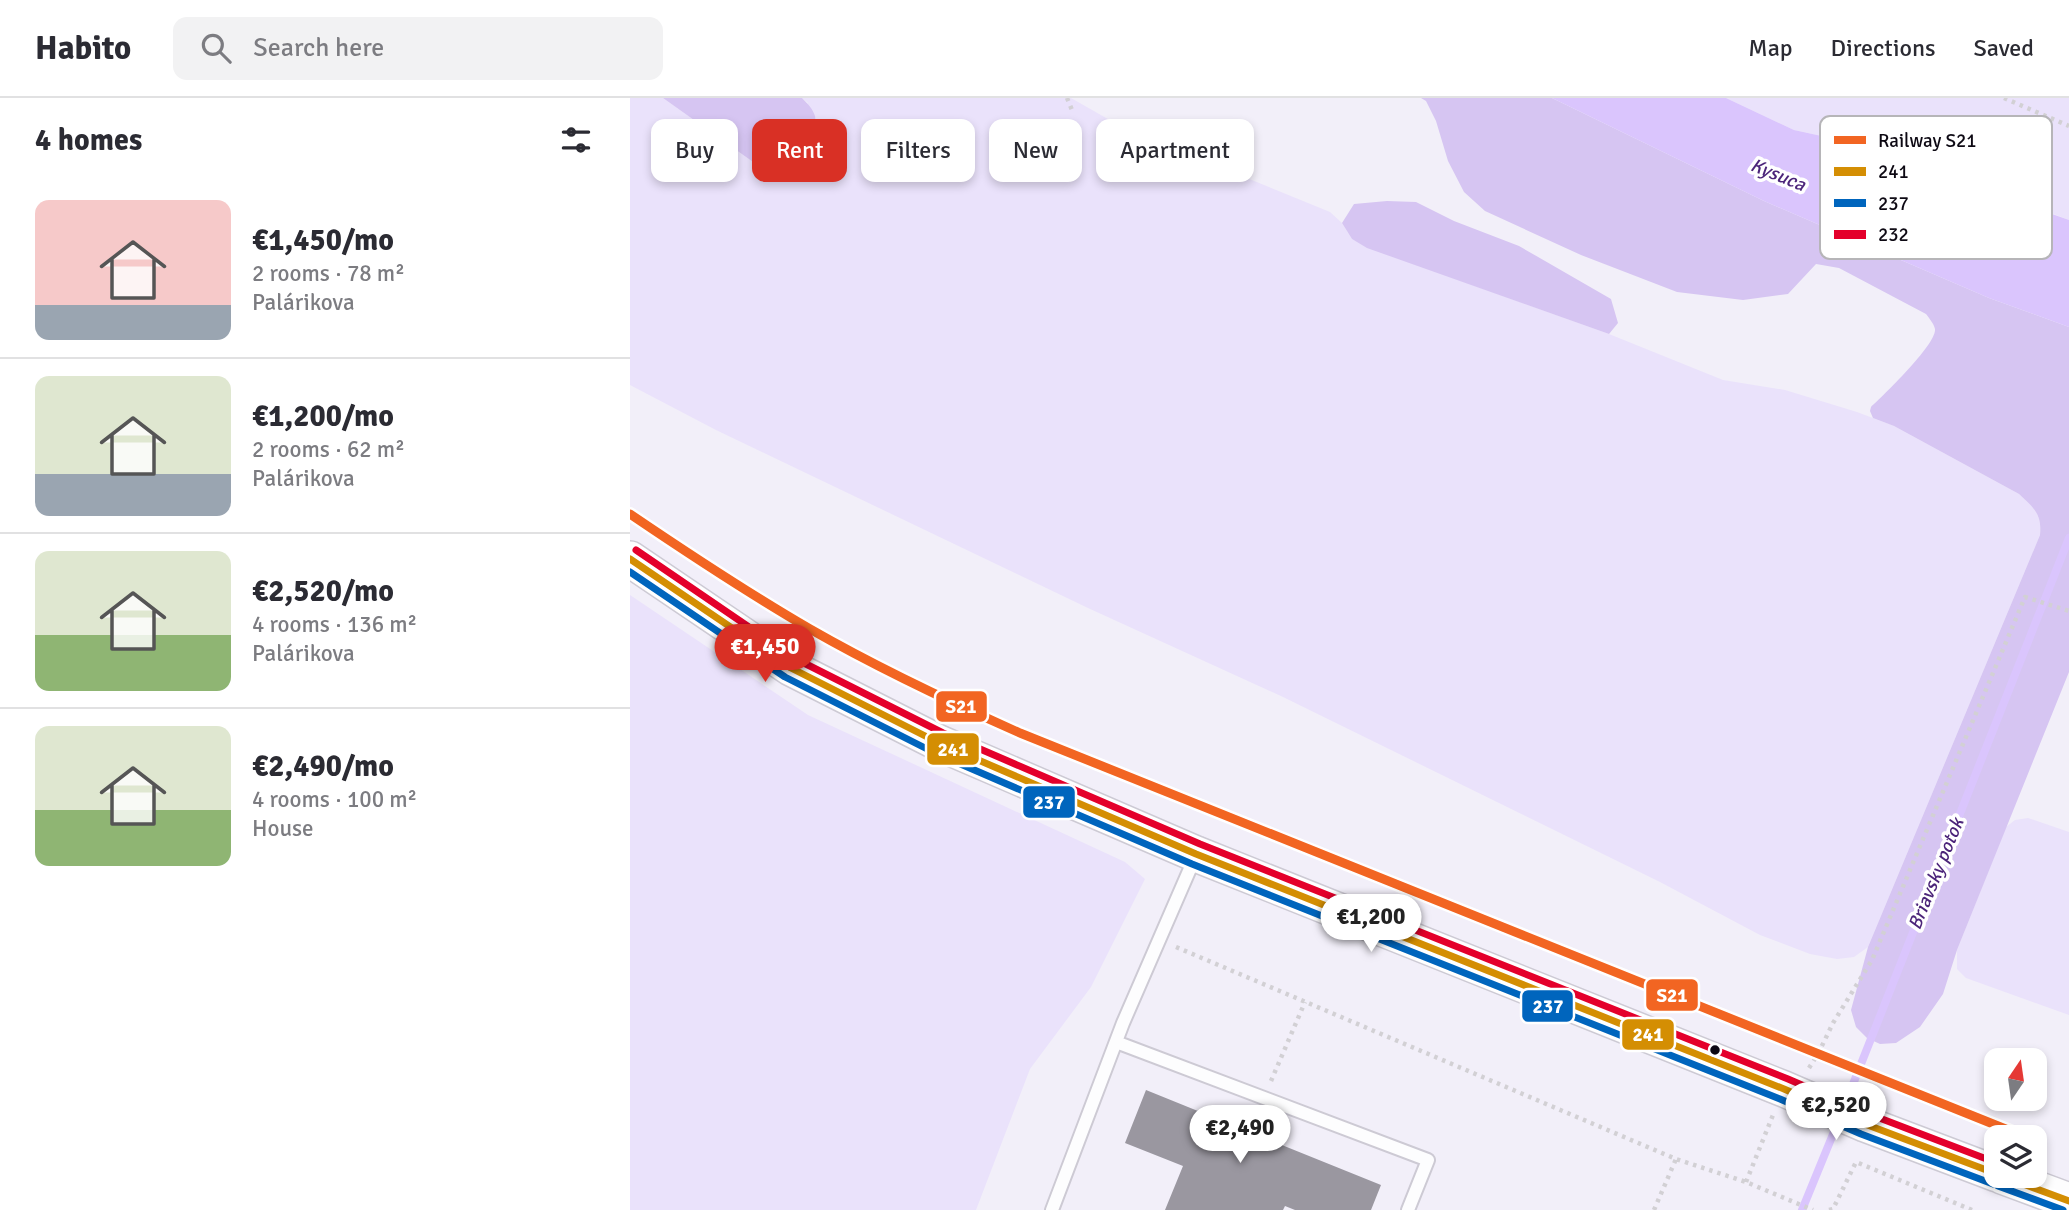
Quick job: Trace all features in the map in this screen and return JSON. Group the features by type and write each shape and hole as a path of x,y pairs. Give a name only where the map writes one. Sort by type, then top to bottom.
{"main road":[{"path":"630,559 791,668 939,743 1196,854 1795,1082 1828,1109 1984,1169"},
{"path":"2034,1188 2069,1201"}],"lane":[{"path":"1052,1210 1116,1042 1196,854"},
{"path":"1116,1042 1427,1160 1408,1210"}],"path":[{"path":"1067,98 1072,110"},
{"path":"2004,98 2046,116"},
{"path":"2052,119 2069,126"},
{"path":"1746,1182 1795,1082 1818,1054 1833,1023 1872,960 2025,597 2068,611"},
{"path":"1159,940 1676,1159 1746,1182 1813,1210"},
{"path":"1250,1133 1305,1002"},
{"path":"1654,1210 1676,1159"},
{"path":"1829,1210 1833,1209 1856,1162 1972,1210"}],"shaded area":[{"path":"630,98 663,98 693,119 651,119 651,182 738,182 738,151 752,161 752,182 847,182 847,119 799,119 808,103 802,98 1071,98 1108,119 1096,119 1096,182 1254,181 1330,212 1342,223 1352,239 1367,247 1609,334 1723,380 1785,390 1894,426 2019,494 2036,512 2040,522 2040,535 1868,947 1854,957 1837,959 1810,954 1760,935 1660,882 1281,696 1088,608 716,430 630,385"},
{"path":"663,98 802,98 815,116 815,119 752,119 752,161 738,151 738,119 693,119"},
{"path":"1421,98 1552,98 1764,201 1820,225 1820,259 1899,259 1989,298 2069,327 2069,672 1957,950 1943,994 1920,1027 1896,1043 1880,1044 1867,1038 1856,1027 1851,1010 1868,947 2040,535 2040,522 2036,512 2019,494 1894,426 1873,418 1871,407 1928,346 1935,329 1926,314 1839,268 1816,264 1788,294 1743,300 1677,292 1581,255 1485,211 1464,192 1448,161 1436,121 1426,101"},
{"path":"1726,98 2069,98 2069,220 2052,213 2052,116 1820,116 1820,136 1794,130"},
{"path":"1416,202 1454,221 1519,246 1611,299 1618,323 1609,334 1367,248 1352,239 1342,223 1354,204"},
{"path":"630,595 808,715 1125,862 1145,879 1091,987 1030,1069 976,1210 630,1210"},
{"path":"2028,818 2069,832 2069,1015 1966,978 1957,969 1957,950 2006,827 2015,820"}],"water":[{"name":"Kysuca","path":"1552,98 1726,98 1794,130 1820,136 1820,225 1764,201"},
{"path":"2052,214 2069,220 2069,327 1989,298 1899,259 2052,259"}],"building":[{"path":"1146,1090 1381,1185 1371,1210 1295,1210 1285,1206 1283,1210 1165,1210 1183,1166 1125,1143"}],"waterway":[{"name":"Briavsky potok","path":"1844,1107 2069,538"},
{"name":"Briavsky potok","path":"1802,1210 1838,1122"}],"rail line":[{"name":"S21","path":"630,514 810,629 966,709 1996,1125"}],"transit line":[{"name":"232","path":"636,550 796,659 943,733 1200,844 1984,1158"},
{"name":"241","path":"630,559 791,668 939,743 1196,854 1784,1089 1865,1124 1984,1169"},
{"name":"237","path":"630,572 785,677 935,753 1192,864 1780,1099 1861,1134 1984,1181"},
{"name":"237","path":"2003,1188 2063,1210"},
{"name":"241","path":"2034,1188 2069,1201"}]}
